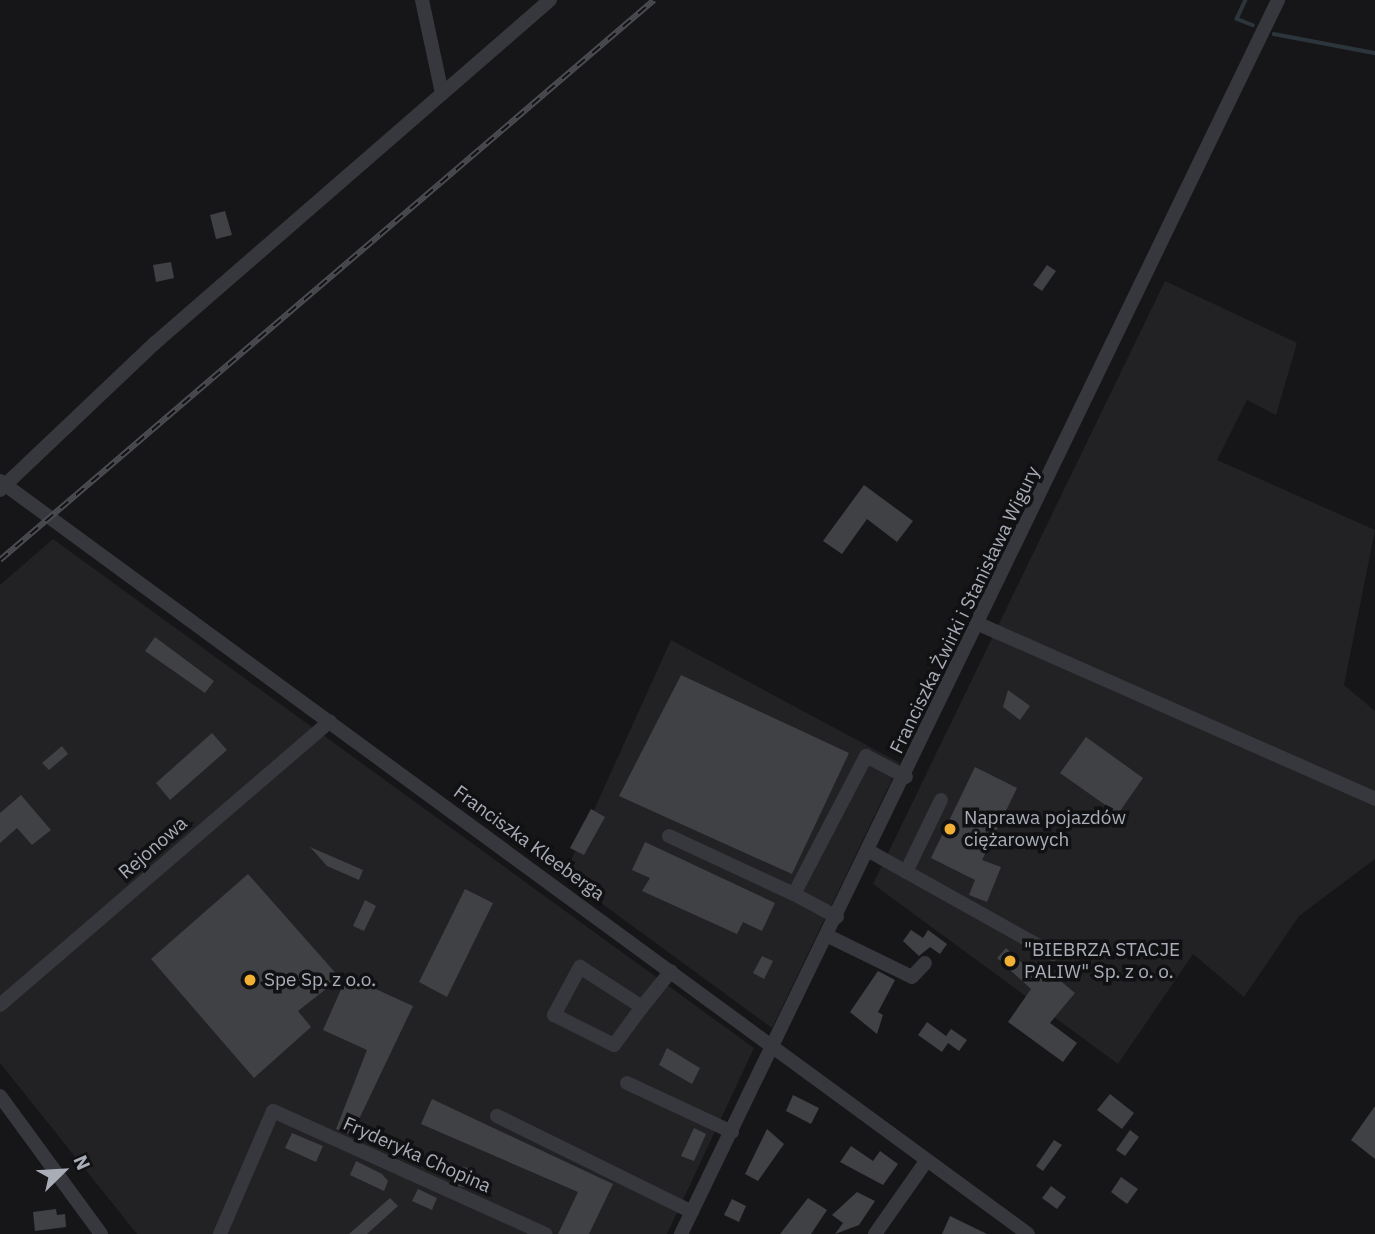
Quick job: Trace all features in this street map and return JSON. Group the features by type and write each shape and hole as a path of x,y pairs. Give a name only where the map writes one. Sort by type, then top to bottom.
{"street":[{"path":"422,0 442,93"},
{"path":"2,486 155,343 550,0"},
{"name":"Franciszka Żwirki i Stanisława Wigury","path":"681,1234 981,625 1278,0"},
{"name":"Franciszka Kleeberga","path":"2,486 330,720 1028,1234"},
{"path":"981,625 1375,799"},
{"name":"Rejonowa","path":"2,1000 330,720"},
{"path":"794,894 866,755 906,776"},
{"path":"906,872 941,800"},
{"path":"669,835 837,917"},
{"path":"869,851 1053,954"},
{"path":"828,936 912,977 925,963"},
{"path":"642,1007 580,967 555,1015 614,1045 671,971"},
{"path":"627,1083 732,1132"},
{"path":"0,1097 101,1234"},
{"name":"Fryderyka Chopina","path":"220,1234 273,1111 545,1234"},
{"path":"497,1116 692,1212"},
{"path":"876,1234 927,1160"}],"shaded area":[{"path":"1165,281 1297,343 1276,415 1247,400 1217,460 1375,530 1344,685 1375,711 1375,859 1299,916 1244,997 1193,954 1118,1064 873,884"},
{"path":"53,539 754,1048 667,1234 137,1234 0,1063 0,585"},
{"path":"671,640 900,763 772,1028 564,876"}],"building":[{"path":"225,211 232,235 216,239 210,215"},
{"path":"171,262 174,278 156,282 153,265"},
{"path":"1047,265 1056,271 1042,291 1033,285"},
{"path":"864,485 913,521 897,542 867,519 842,554 823,541"},
{"path":"155,637 214,681 205,693 145,651"},
{"path":"681,675 849,753 792,874 619,796"},
{"path":"1008,690 1030,706 1020,720 1003,707"},
{"path":"212,733 227,750 170,800 156,783"},
{"path":"1086,737 1143,778 1118,814 1060,773"},
{"path":"62,746 68,754 49,770 42,763"},
{"path":"975,767 1017,788 982,860 1001,867 987,902 969,895 975,880 931,858"},
{"path":"21,795 51,830 32,845 17,828 0,843 0,813"},
{"path":"591,809 605,817 584,855 570,848"},
{"path":"645,842 775,903 762,931 743,922 737,934 642,891 650,878 632,870"},
{"path":"310,847 363,870 359,880 327,866"},
{"name":"Spe Sp. z o.o.","path":"248,874 340,978 298,1011 311,1027 254,1078 151,959"},
{"path":"465,889 493,903 447,997 419,982"},
{"path":"365,900 376,906 364,931 353,926"},
{"path":"911,930 923,938 928,930 947,944 940,954 930,947 919,956 903,941"},
{"path":"1006,948 1032,972 1039,963 1075,993 1050,1023 1077,1043 1063,1062 1008,1022 1031,989 997,958"},
{"path":"762,956 773,961 764,979 753,973"},
{"path":"878,971 895,980 878,1012 883,1015 877,1034 850,1012"},
{"path":"347,976 413,1006 351,1136 336,1129 367,1050 323,1030"},
{"path":"927,1022 946,1036 951,1029 967,1040 959,1051 948,1043 942,1052 918,1035"},
{"path":"667,1048 700,1068 692,1084 659,1065"},
{"path":"1110,1094 1134,1113 1122,1129 1097,1110"},
{"path":"793,1095 819,1108 811,1124 786,1111"},
{"path":"432,1099 613,1184 589,1234 558,1234 578,1192 421,1124"},
{"path":"1375,1106 1375,1159 1351,1140"},
{"path":"694,1128 706,1134 694,1161 681,1156"},
{"path":"767,1129 784,1144 758,1181 745,1174"},
{"path":"1130,1130 1139,1137 1125,1156 1116,1150"},
{"path":"292,1133 323,1146 316,1162 285,1148"},
{"path":"1054,1140 1062,1145 1043,1171 1036,1166"},
{"path":"851,1146 873,1161 880,1151 898,1164 883,1185 840,1162"},
{"path":"356,1161 382,1174 388,1181 384,1191 350,1175"},
{"path":"459,1167 467,1167 473,1177 467,1187 459,1187 453,1181 453,1173"},
{"path":"1121,1177 1138,1189 1127,1204 1111,1192"},
{"path":"1051,1186 1066,1197 1057,1209 1042,1198"},
{"path":"418,1189 437,1198 432,1210 412,1201"},
{"path":"857,1192 875,1201 859,1225 835,1234 843,1223 832,1215"},
{"path":"390,1198 398,1206 367,1234 349,1234"},
{"path":"808,1198 827,1210 811,1234 780,1234"},
{"path":"732,1199 746,1206 739,1222 724,1215"},
{"path":"56,1209 57,1215 65,1214 66,1227 35,1231 33,1212"},
{"path":"950,1216 987,1234 942,1234"}],"waterway":[{"path":"1246,0 1237,19 1253,25"},
{"path":"1274,34 1375,53"}],"railway":[{"path":"0,560 654,0"}],"place":[{"name":"Naprawa pojazdów ciężarowych","path":"950,829"},
{"name":"\"BIEBRZA STACJE PALIW\" Sp. z o. o.","path":"1010,961"},
{"name":"Spe Sp. z o.o.","path":"250,980"}]}
